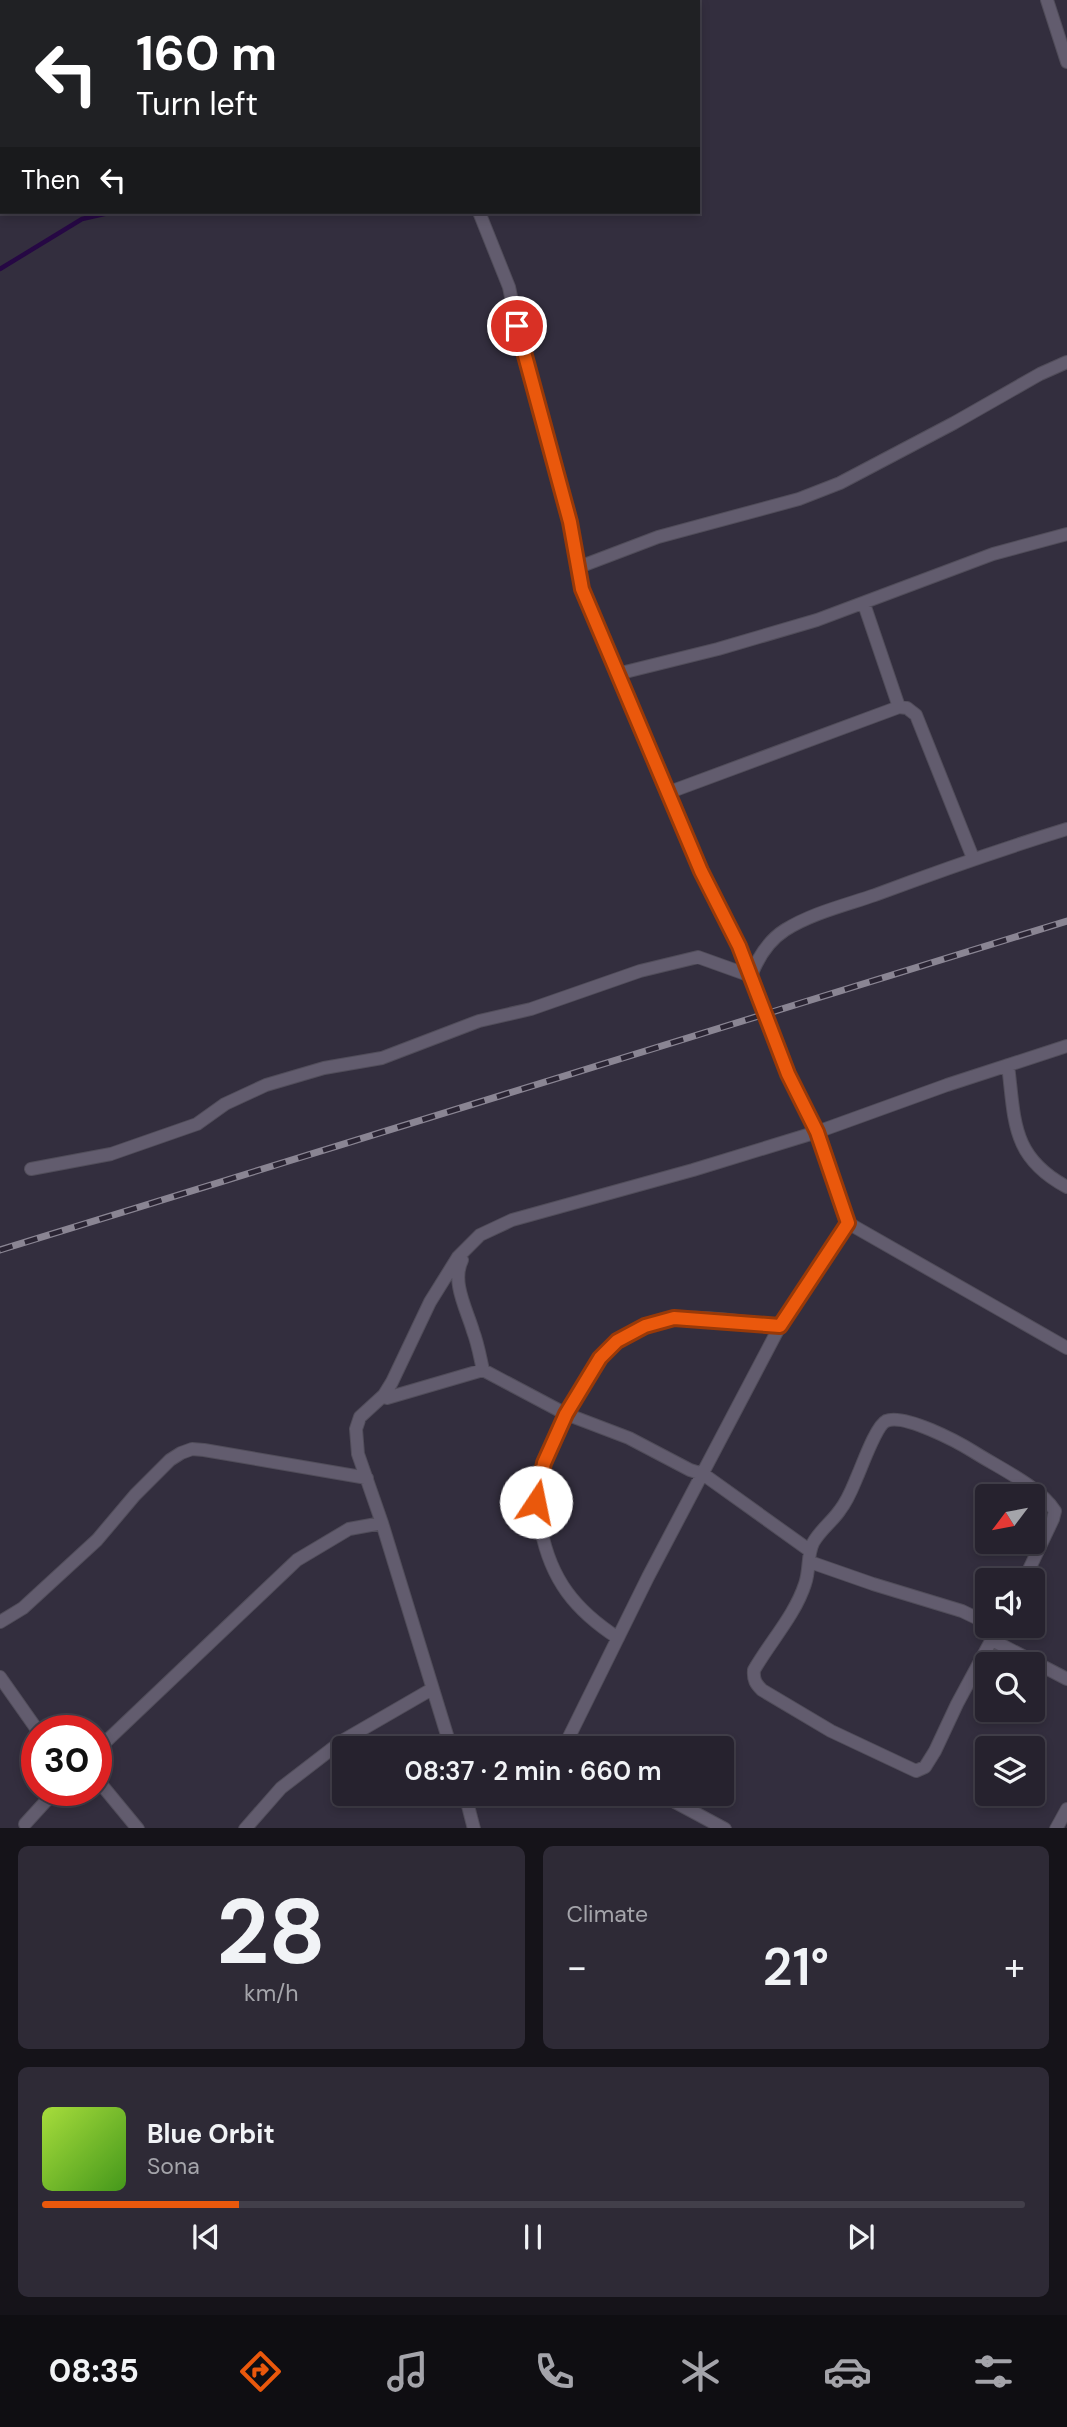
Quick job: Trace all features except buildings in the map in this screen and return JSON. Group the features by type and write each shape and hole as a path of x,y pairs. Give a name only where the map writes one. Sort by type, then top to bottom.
{"street":[{"path":"1047,0 1067,62"},
{"path":"480,214 509,287 570,522 582,589 701,871 739,946 788,1074 817,1132 848,1223 1067,1348"},
{"path":"579,567 658,537 799,499 840,483 1040,374 1067,362"},
{"path":"617,674 731,645 864,604 993,554 1067,534"},
{"path":"864,604 899,707"},
{"path":"667,793 899,707 907,708 916,715 973,858"},
{"path":"751,976 759,956 787,929 973,858 1067,829"},
{"path":"31,1169 111,1154 197,1124 225,1104 266,1085 324,1068 382,1058 479,1021 531,1009 640,971 698,957 751,976"},
{"path":"447,1736 358,1454 356,1429 360,1417 384,1395 430,1302 458,1257 480,1235 512,1220 693,1170 817,1132 1067,1046"},
{"path":"1008,1065 1015,1123 1023,1146 1046,1176 1067,1187"},
{"path":"575,1736 618,1638 780,1326 848,1223"},
{"path":"468,1247 457,1274 461,1297 483,1370"},
{"path":"618,1638 596,1624 576,1606 561,1585 544,1545 536,1502 544,1463 566,1414 600,1358 617,1341 645,1326 674,1318 780,1326"},
{"path":"384,1395 387,1398 404,1394 483,1370 566,1414 629,1438 703,1474 810,1556 873,1584 962,1611 975,1618"},
{"path":"989,1638 935,1751 925,1767 916,1771 831,1731 756,1685 753,1677 754,1671 806,1584 810,1556 822,1529 847,1500 882,1423 898,1419 918,1425 968,1448 1050,1503 1055,1511 1053,1519 1030,1568"},
{"path":"0,1622 23,1608 97,1540 135,1495 170,1460 181,1453 192,1449 204,1450 367,1478"},
{"path":"112,1736 297,1560 349,1530 382,1523"},
{"path":"1008,1638 1067,1679"},
{"path":"0,1677 27,1715"},
{"path":"246,1828 281,1788 342,1741 432,1689"},
{"path":"112,1797 137,1828"},
{"path":"24,1824 41,1806"},
{"path":"467,1806 474,1828"},
{"path":"682,1806 723,1828"},
{"path":"1057,1828 1067,1809"}],"waterway":[{"path":"0,269 82,219 104,214"}],"railway":[{"path":"0,1250 1067,921"}],"route":[{"path":"517,326 570,522 582,589 701,871 739,946 788,1074 817,1132 848,1223 780,1326 674,1318 645,1326 617,1341 600,1358 566,1414 544,1463 536,1502"}]}
